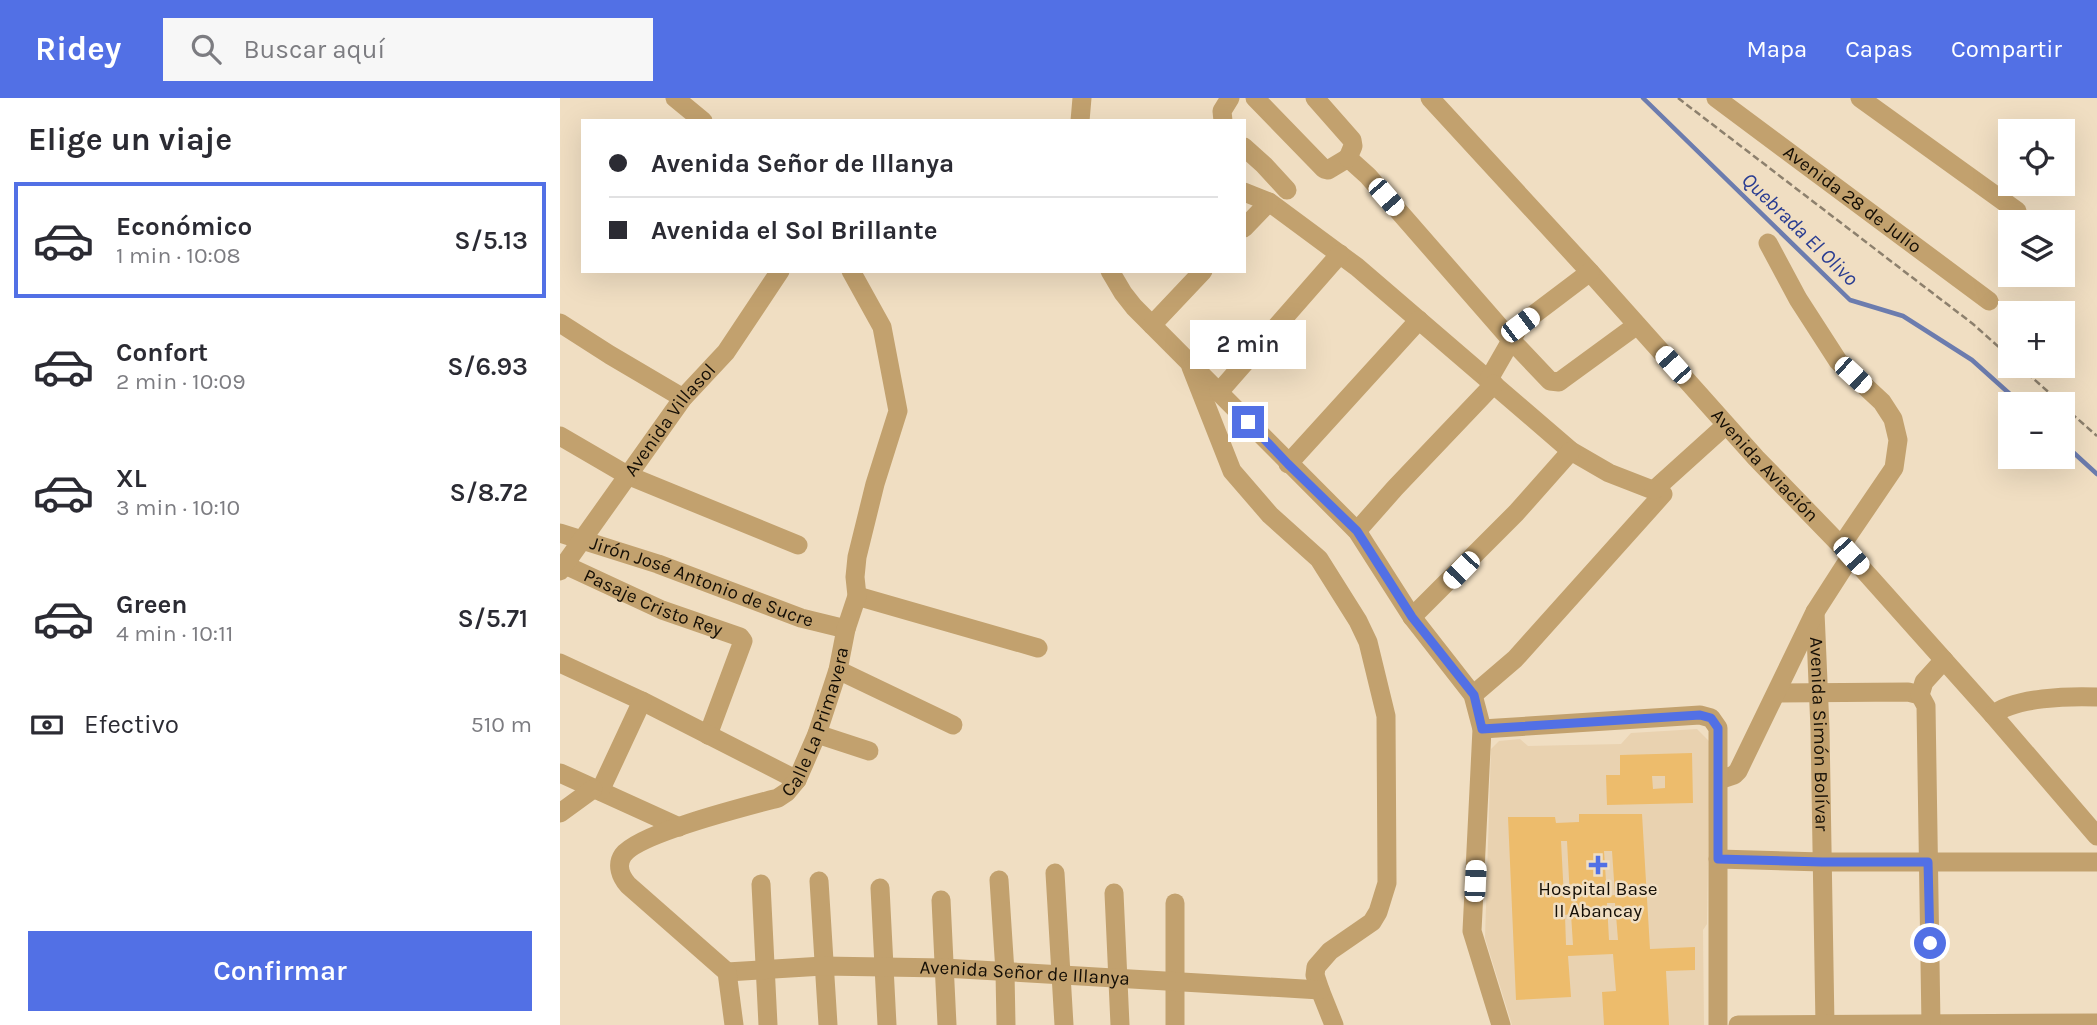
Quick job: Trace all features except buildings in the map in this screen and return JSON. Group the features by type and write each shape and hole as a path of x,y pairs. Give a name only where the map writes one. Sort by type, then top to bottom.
{"street":[{"path":"675,98 701,119"},
{"path":"1080,119 1082,98"},
{"path":"1223,119 1222,111 1230,98"},
{"path":"1255,98 1328,170 1348,158 1353,146 1352,140 1315,98"},
{"name":"Avenida Aviación","path":"1430,98 1726,425 1846,551 2097,836"},
{"name":"Avenida 28 de Julio","path":"1716,98 1989,301"},
{"path":"1860,98 2016,210"},
{"path":"1246,149 1287,190"},
{"path":"1348,158 1368,176 1550,381 1559,382 1637,325"},
{"path":"1246,193 1269,202 1340,254 1572,451 1609,472 1663,494 1516,659 1474,695"},
{"path":"1246,226 1269,202"},
{"path":"1719,780 1738,771 1846,551 1894,468 1898,440 1893,419 1882,402 1838,361 1798,299 1768,243"},
{"path":"1219,392 1340,254"},
{"path":"1357,531 1491,382 1520,325 1590,272"},
{"name":"Avenida Villasol","path":"562,568 683,398 726,352 779,273"},
{"name":"Calle La Primavera","path":"727,971 628,885 622,877 620,867 622,857 631,848 679,827 778,798 787,792 797,779 817,734 838,670 846,629 857,596 857,557 875,484 898,411 882,327 852,273"},
{"path":"1111,273 1123,293 1153,325 1357,531 1412,617 1474,695 1482,729 1472,931 1501,1025"},
{"path":"1153,325 1201,273"},
{"path":"1288,464 1419,320"},
{"path":"560,323 683,398"},
{"path":"1188,360 1232,471 1270,515 1319,559 1359,621 1383,695 1386,716 1387,883 1372,922 1330,951 1316,967 1315,975 1335,1025"},
{"path":"1654,490 1726,425"},
{"path":"560,436 627,475 798,545"},
{"path":"1412,617 1516,513 1572,451"},
{"name":"Jirón José Antonio de Sucre","path":"560,533 658,564 801,618 846,629"},
{"name":"Pasaje Cristo Rey","path":"562,568 743,640 708,735"},
{"path":"857,596 1038,648"},
{"name":"Avenida Simón Bolívar","path":"1815,612 1825,1025"},
{"path":"1931,1024 1926,706 1920,695 1924,681 1944,660"},
{"path":"560,663 797,779"},
{"path":"838,670 953,725"},
{"path":"1777,694 1908,692 1920,695"},
{"path":"1993,715 2009,705 2097,697"},
{"path":"560,813 596,790 642,701"},
{"path":"1482,729 1700,715 1711,718 1718,728 1718,1025"},
{"path":"817,734 869,751"},
{"path":"560,774 679,827"},
{"path":"1718,859 1822,862 2097,862"},
{"path":"1055,873 1064,1025"},
{"path":"999,880 1006,1025"},
{"path":"819,881 828,1025"},
{"path":"761,884 768,1025"},
{"path":"880,888 887,1025"},
{"path":"1114,893 1120,1025"},
{"path":"941,900 947,1025"},
{"path":"1175,903 1175,1025"},
{"name":"Avenida Señor de Illanya","path":"727,971 884,966 1320,990"},
{"path":"727,971 734,1025"},
{"path":"1738,1025 2097,1023"}],"path":[{"path":"1678,98 1973,324 1998,346"},
{"path":"2032,378 2048,392"},
{"path":"2075,417 2097,436"}],"shaded area":[{"name":"Hospital Base II Abancay","path":"1697,729 1710,742 1707,924 1703,930 1704,1025 1512,1025 1485,938 1491,749 1499,741 1520,739 1528,746 1621,744 1631,733"}],"waterway":[{"name":"Quebrada El Olivo","path":"1643,98 1850,300 1903,316 1972,360 2008,392"},
{"name":"Quebrada El Olivo","path":"2075,454 2097,474"}],"place":[{"name":"Hospital Base II Abancay","path":"1598,865"}],"route":[{"path":"1248,422 1357,531 1412,617 1474,695 1482,729 1700,715 1711,718 1718,728 1718,859 1928,862 1930,943"}]}
